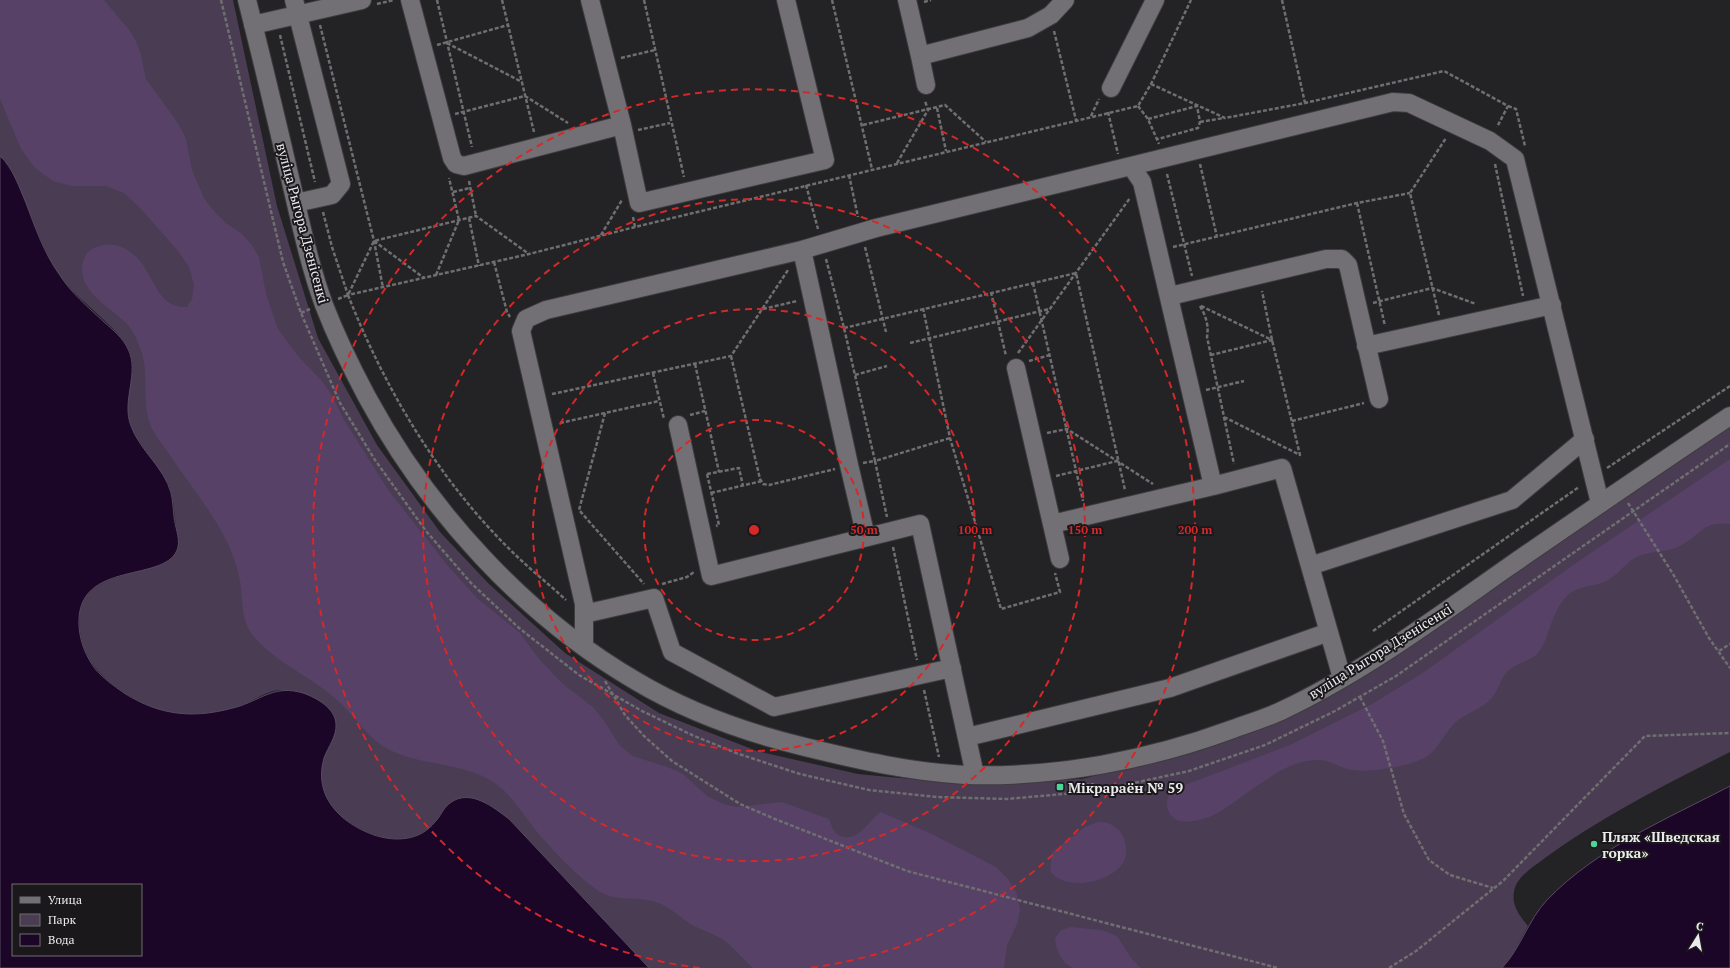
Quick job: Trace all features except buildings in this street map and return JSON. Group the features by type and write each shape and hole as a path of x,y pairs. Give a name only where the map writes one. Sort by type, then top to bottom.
{"street":[{"name":"вуліца Рыгора Дзенісенкі","path":"248,0 305,243 324,304 365,393 390,437 416,477 447,517 496,571 537,608 584,646 636,682 686,706 768,738 860,761 943,773 975,775 1022,774 1080,768 1190,745 1280,711 1342,678 1428,624 1600,503 1730,416"},
{"path":"253,25 276,19 296,7 316,10 362,0"},
{"path":"410,0 440,117 452,158 456,164 464,166 622,125"},
{"path":"590,0 622,125 639,203 825,160 786,0"},
{"path":"907,0 926,85"},
{"path":"920,56 1028,28 1051,15 1065,0"},
{"path":"1111,88 1155,0"},
{"path":"296,7 341,184 332,195 296,203"},
{"path":"584,646 584,609 521,332 526,319 546,310 802,250 861,232 1393,102 1409,103 1490,141 1515,159 1600,503"},
{"path":"1126,167 1142,182 1214,486"},
{"path":"802,250 866,537"},
{"path":"1170,296 1326,259 1342,259 1348,265 1379,399"},
{"path":"1366,346 1552,304"},
{"path":"1016,361 1060,559"},
{"path":"671,422 689,478 711,576 920,524 975,775"},
{"path":"1310,566 1512,500 1585,439"},
{"path":"1052,524 1214,486 1282,468 1342,678"},
{"path":"584,609 654,598 672,652 774,707 952,668"},
{"path":"967,736 1170,688 1329,632"}],"path":[{"path":"221,0 283,262 318,353 340,403 379,466 426,531 470,584 519,628 579,675 612,694 692,735 736,753 800,774 869,790 937,797 1007,799 1097,791 1189,771 1264,745 1335,712 1396,676 1730,444"},
{"path":"437,0 475,163"},
{"path":"502,0 538,148"},
{"path":"644,0 670,123 692,213"},
{"path":"832,0 863,125 872,169"},
{"path":"333,301 348,295 530,254 601,235 896,163 1138,106 1151,84 1191,0"},
{"path":"1282,0 1305,103"},
{"path":"316,10 374,241 383,288"},
{"path":"1051,15 1076,120"},
{"path":"276,19 332,248 365,338 389,387 429,453 483,521 522,562 574,606 584,609"},
{"path":"423,47 446,43 508,25"},
{"path":"446,43 522,82"},
{"path":"606,61 655,50"},
{"path":"896,163 928,110 922,88 926,85"},
{"path":"440,117 525,96 586,134"},
{"path":"863,125 945,105 986,142"},
{"path":"1138,106 1148,119 1158,139 1195,289"},
{"path":"1148,119 1197,106 1200,122 1198,128 1158,139"},
{"path":"937,108 946,151"},
{"path":"1108,112 1126,167"},
{"path":"1200,122 1225,118"},
{"path":"1443,329 1410,193 1454,125"},
{"path":"1490,141 1526,310"},
{"path":"1197,150 1217,237"},
{"path":"849,175 861,232 886,332"},
{"path":"1016,361 1041,320 1142,182"},
{"path":"806,185 855,374 943,773"},
{"path":"453,192 470,188"},
{"path":"1158,251 1357,203 1410,193"},
{"path":"601,235 623,198"},
{"path":"1357,203 1389,342"},
{"path":"374,241 476,216 530,254"},
{"path":"469,218 479,266"},
{"path":"374,241 424,278"},
{"path":"348,295 374,241"},
{"path":"536,398 731,356 802,250"},
{"path":"494,262 507,312 521,332"},
{"path":"844,328 1076,272"},
{"path":"1076,272 1129,506"},
{"path":"1224,417 1300,455 1272,340 1259,274"},
{"path":"1033,283 1087,516"},
{"path":"1358,306 1432,288 1505,315"},
{"path":"762,309 803,299"},
{"path":"1234,465 1206,337 1208,330 1205,314 1199,304 1272,340"},
{"path":"923,308 950,438 1001,609"},
{"path":"910,343 1049,309"},
{"path":"1211,355 1272,340"},
{"path":"731,356 762,481"},
{"path":"695,364 719,472"},
{"path":"855,374 887,366"},
{"path":"653,373 660,401 671,422"},
{"path":"1192,394 1244,381"},
{"path":"1603,471 1730,386"},
{"path":"1292,421 1379,399"},
{"path":"560,422 660,401"},
{"path":"605,413 579,510 648,588"},
{"path":"1032,436 1067,429 1172,496"},
{"path":"711,493 762,481 769,485 849,465 875,461 950,438"},
{"path":"1042,479 1118,461"},
{"path":"689,478 739,468 743,486"},
{"path":"1373,631 1581,486"},
{"path":"1634,510 1709,638 1730,668"},
{"path":"661,584 687,577 694,574 695,570"},
{"path":"1719,651 1730,644"},
{"path":"604,680 625,716 644,736 672,761 740,804 775,819 907,871 1278,968"},
{"path":"1360,697 1383,741 1404,814 1429,860 1450,875 1494,888"},
{"path":"1389,968 1416,951 1503,881 1645,736 1730,733"},
{"path":"1093,784 1097,791"},
{"path":"1007,799 1009,792"}],"green space":[{"path":"0,0 233,0 277,206 318,338 377,445 440,532 489,584 565,653 659,713 757,751 858,774 963,784 1082,779 1190,751 1282,718 1730,426 1730,752 1612,814 1589,828 1525,873 1516,885 1514,891 1514,902 1518,912 1528,926 1512,956 1502,968 649,968 509,819 487,803 449,804 428,829 418,836 411,838 385,838 371,834 344,819 333,809 325,798 321,786 322,766 333,736 331,724 324,704 300,693 280,690 269,692 242,705 225,710 192,714 177,713 146,705 131,697 109,682 92,663 84,648 80,631 82,606 92,590 108,581 163,563 175,553 178,537 169,486 159,469 136,437 129,419 128,402 132,377 132,361 130,353 118,334 67,285 59,275 42,243 20,188 9,167 0,156"}],"shaded area":[{"path":"0,0 104,0 130,31 137,43 141,55 146,79 178,123 186,139 192,170 204,198 226,223 241,233 252,245 259,257 266,294 278,329 298,356 322,381 333,397 344,420 389,491 448,566 478,599 519,632 540,660 563,684 594,708 620,746 633,756 670,768 683,774 707,796 723,804 737,807 782,802 829,819 836,833 844,837 856,835 881,812 934,835 996,867 1008,879 1017,894 1020,909 1018,922 1007,945 1004,968 753,968 722,939 690,924 661,904 644,899 619,898 602,893 578,875 554,851 509,796 497,785 478,774 413,758 388,749 373,739 337,700 317,684 274,656 265,648 248,628 243,609 239,578 234,560 222,532 208,509 159,440 150,424 146,405 145,367 136,338 126,323 98,300 92,293 87,286 82,269 84,258 87,253 100,246 115,245 129,251 138,259 165,300 174,305 187,307 192,299 194,285 189,267 178,251 141,209 124,193 106,186 71,186 53,181 35,168 21,149 0,99"},
{"path":"1730,459 1730,524 1720,524 1707,527 1680,546 1637,557 1614,576 1604,582 1576,590 1568,595 1557,610 1544,643 1536,655 1508,671 1503,677 1492,698 1484,705 1456,722 1429,755 1422,759 1392,768 1361,771 1344,768 1328,761 1311,760 1289,766 1256,786 1216,814 1209,817 1185,822 1177,820 1169,813 1167,806 1168,798 1170,793 1177,788 1290,745 1372,704 1424,672 1573,565"},
{"path":"1098,822 1107,823 1115,827 1122,835 1126,847 1123,863 1117,870 1098,880 1076,883 1057,878 1050,871 1052,852 1085,827"},
{"path":"1071,927 1102,930 1117,936 1131,958 1141,968 1072,968 1060,955 1055,938 1061,930"}],"water":[{"path":"0,156 9,166 15,178 44,249 59,274 80,300 118,334 128,349 131,358 132,377 128,416 135,435 163,475 172,496 178,536 178,547 171,558 158,566 106,581 92,590 82,604 79,626 82,644 86,655 96,670 113,685 138,701 166,711 180,713 209,713 224,710 240,706 277,691 293,691 303,693 314,698 329,708 335,718 335,733 324,758 322,784 326,796 340,815 350,823 374,835 390,839 399,839 422,833 437,820 450,803 458,799 465,797 481,801 496,809 509,819 649,968 0,968"},
{"path":"1730,786 1730,968 1502,968 1509,960 1540,908 1567,882 1588,865 1634,836"}],"place":[{"name":"Мікрараён № 59","path":"1060,787"},
{"name":"Пляж «Шведская горка»","path":"1594,844"}]}
